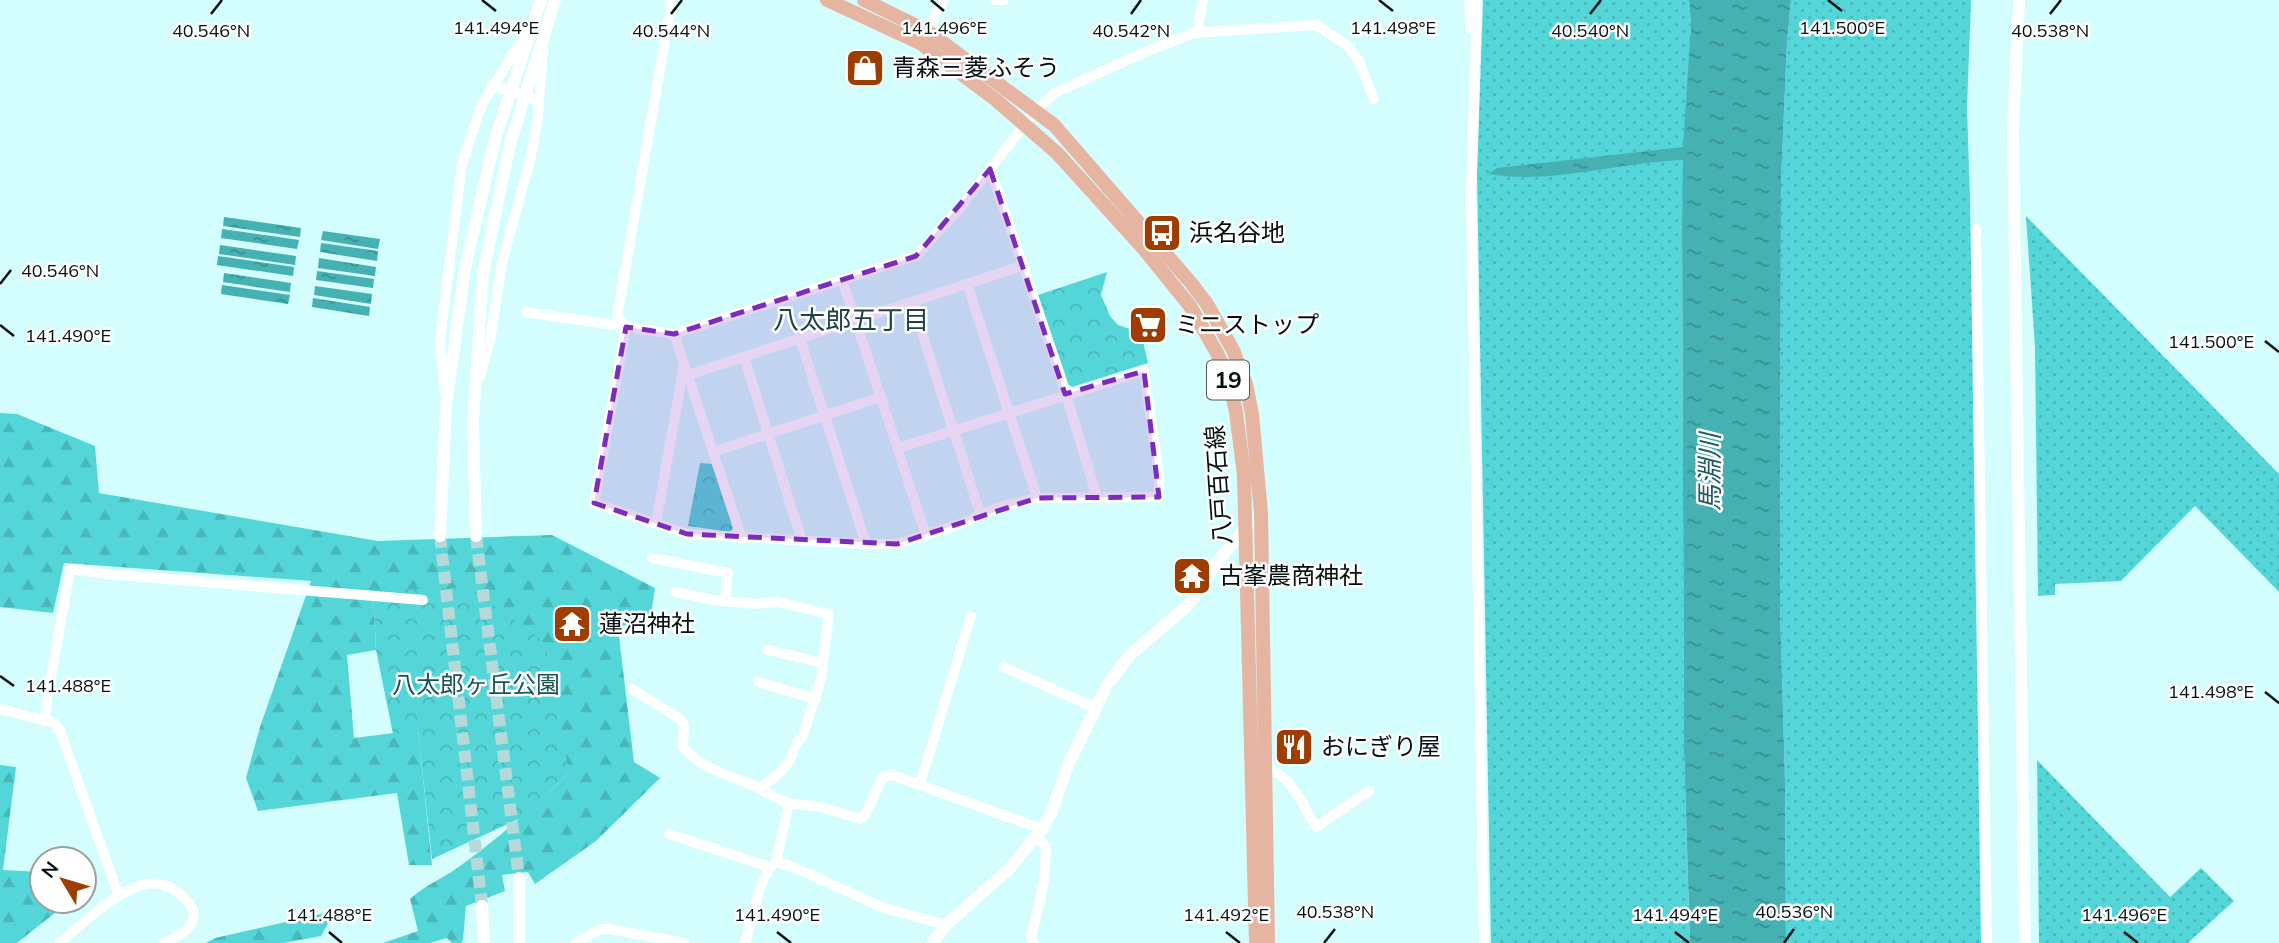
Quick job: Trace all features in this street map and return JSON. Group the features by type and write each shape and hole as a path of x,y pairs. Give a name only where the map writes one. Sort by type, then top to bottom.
{"main road":[{"name":"八戸百石線","path":"827,0 924,37 1025,123 1057,152 1143,248 1190,306 1217,353 1229,380 1242,441 1247,526 1256,943"},
{"name":"八戸百石線","path":"864,0 1036,110 1054,125 1191,283 1207,304 1233,349 1246,384 1252,414 1261,513 1268,943"}],"street":[{"path":"440,536 446,407 465,268 495,139 541,0"},
{"path":"446,407 440,341 460,176 469,135 492,85 548,0"},
{"path":"474,395 491,341 502,263 531,156 548,0"},
{"path":"476,536 474,395 484,274 510,144 555,0"},
{"path":"626,327 617,317 671,0"},
{"path":"924,37 944,0"},
{"path":"995,0 1004,0"},
{"path":"1197,32 1203,0"},
{"path":"1469,0 1472,38 1476,50"},
{"path":"1477,0 1471,193 1484,943"},
{"path":"2019,0 2013,131 2025,943"},
{"path":"526,312 674,334 916,256 960,208 1036,110 1055,93 1145,52 1197,32 1316,25 1348,46 1359,61 1374,99"},
{"path":"492,85 539,100"},
{"path":"990,169 1097,497"},
{"path":"1976,229 1987,943"},
{"path":"686,370 744,357 1022,266"},
{"path":"842,280 926,535"},
{"path":"967,284 1037,498"},
{"path":"912,302 981,516"},
{"path":"626,327 594,503 687,534 898,544 981,516 999,507 1037,498 1159,497 1159,476 1144,371 898,448"},
{"path":"674,334 742,538"},
{"path":"800,339 866,544"},
{"path":"744,357 802,541"},
{"path":"656,523 686,370"},
{"path":"713,452 881,397"},
{"path":"932,943 946,925 1009,869 1039,833 1051,813 1069,763 1107,685 1129,656 1190,603 1218,561 1261,513"},
{"path":"652,558 728,573 725,600"},
{"path":"45,720 70,569 423,600"},
{"path":"675,592 713,600 755,604 778,602 829,614 816,699 803,738 796,742 791,757 780,773 758,788"},
{"path":"920,785 971,616"},
{"path":"768,650 823,663"},
{"path":"1004,667 1095,708"},
{"path":"758,682 816,699"},
{"path":"632,689 680,719 684,725 683,747 689,754 720,772 758,788 774,799 821,807 860,819 865,815 883,777 892,775 1039,833 1046,847 1044,882 1031,937 1034,943"},
{"path":"0,709 55,723 119,895"},
{"path":"1265,770 1279,774 1288,782 1316,827 1369,791"},
{"path":"745,943 773,864 789,803"},
{"path":"669,834 773,864 884,908 946,925"},
{"path":"519,878 519,943"},
{"path":"59,943 119,895 143,885 159,883 179,893 193,914 193,920 184,932 164,943"},
{"path":"482,906 484,943"},
{"path":"575,943 600,929 609,929 685,943"}],"highlighted area":[{"path":"990,169 1065,394 1144,371 1159,497 1037,498 897,544 687,534 594,503 626,327 674,334 916,256"}],"green space":[{"path":"1483,0 1689,0 1691,25 1682,224 1684,752 1690,943 1491,943 1477,175"},
{"path":"1791,0 1971,0 1967,108 1981,943 1786,943 1780,605 1781,182"},
{"path":"2026,216 2279,474 2279,592 2195,506 2121,581 2055,584 2055,595 2038,596 2035,347"},
{"path":"1107,272 1101,295 1110,316 1118,325 1141,333 1148,363 1072,387 1066,383 1038,295"},
{"path":"0,413 17,414 95,446 99,493 378,541 552,535 655,588 651,615 618,628 634,762 660,778 596,841 535,884 528,872 502,875 505,891 466,906 461,943 452,943 447,938 430,943 383,943 418,931 410,899 485,847 568,774 373,590 376,650 347,655 354,738 418,730 432,865 409,865 397,793 258,811 246,778 260,727 311,581 64,563 53,613 0,607"},
{"path":"700,463 712,464 733,528 730,532 688,526"},
{"name":"八太郎ヶ丘公園","path":"471,588 545,643 569,773 523,817 432,859 418,731 393,734 376,650 373,590"},
{"path":"2037,760 2170,897 2201,868 2234,901 2188,943 2039,943"},
{"path":"0,765 16,767 3,870 28,871 28,915 52,915 17,943 0,943"},
{"path":"330,912 330,920 321,936 284,943 206,943 215,938"}],"water":[{"name":"馬淵川","path":"1689,0 1791,0 1781,182 1780,605 1786,943 1690,943 1684,752 1683,160 1536,177 1489,174 1497,168 1683,147 1691,25"},
{"path":"224,217 301,228 300,237 223,226"},
{"path":"222,229 299,240 297,249 221,238"},
{"path":"323,231 380,239 378,249 321,240"},
{"path":"321,243 378,251 377,261 320,252"},
{"path":"220,245 296,256 295,265 219,254"},
{"path":"218,256 294,267 293,276 217,265"},
{"path":"319,258 376,267 375,276 318,268"},
{"path":"317,271 374,279 373,288 316,280"},
{"path":"224,273 291,283 290,292 223,282"},
{"path":"222,285 290,295 288,304 221,294"},
{"path":"315,286 372,294 371,304 314,295"},
{"path":"313,298 370,307 369,316 312,307"}],"tunnel":[{"path":"440,536 482,906"},
{"path":"476,536 519,878"}],"place":[{"name":"青森三菱ふそう","path":"865,68"},
{"name":"浜名谷地","path":"1162,233"},
{"name":"ミニストップ","path":"1148,325"},
{"name":"古峯農商神社","path":"1192,576"},
{"name":"蓮沼神社","path":"572,624"},
{"name":"おにぎり屋","path":"1294,747"}],"district":[{"name":"八太郎五丁目","path":"851,320"}]}
